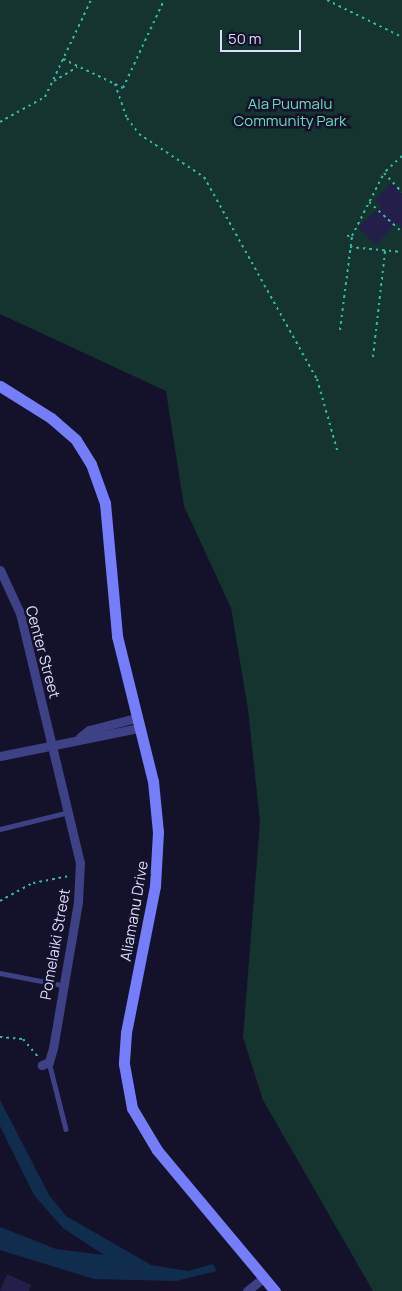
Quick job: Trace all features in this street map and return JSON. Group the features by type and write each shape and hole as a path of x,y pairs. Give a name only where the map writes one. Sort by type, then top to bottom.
{"street":[{"name":"Aliamanu Drive","path":"0,386 64,428 83,448 96,474 106,510 117,636 153,782 158,848 151,913 127,1018 124,1064 128,1093 157,1150 264,1277 272,1290"},
{"name":"Center Street","path":"0,570 20,613 52,743"},
{"path":"0,756 80,737 89,730 138,723"},
{"name":"Pomelaiki Street","path":"46,1064 80,883 71,812 52,743"},
{"path":"247,1291 264,1277"}],"lane":[{"path":"0,829 71,812"},
{"path":"0,973 62,985"},
{"name":"Pomelaiki Street","path":"46,1064 66,1129"}],"path":[{"path":"0,122 42,101 91,0"},
{"path":"63,59 123,88 164,0"},
{"path":"327,0 402,37"},
{"path":"52,83 69,69 79,67"},
{"path":"115,84 127,118 139,134 199,172 219,200 267,296 316,379 338,453"},
{"path":"340,330 352,235 384,173 402,156"},
{"path":"384,173 402,192"},
{"path":"369,202 402,232"},
{"path":"347,236 352,235"},
{"path":"350,247 402,252"},
{"path":"372,357 385,250"},
{"path":"0,901 33,883 72,876"},
{"path":"0,1037 23,1039 46,1064"}],"green space":[{"name":"Ala Puumalu Community Park","path":"0,0 402,0 402,1291 373,1291 263,1100 243,1037 260,822 248,709 231,608 184,506 166,391 0,314"}],"water":[{"path":"0,1100 49,1195 66,1216 151,1265 188,1271 213,1264 217,1271 176,1281 94,1279 0,1250 0,1227 56,1249 104,1255 63,1228 34,1195 0,1126"}],"building":[{"path":"392,183 402,194 402,228 397,223 375,245 358,227 381,206 375,200"},
{"path":"7,1274 31,1285 29,1291 0,1291"}]}
